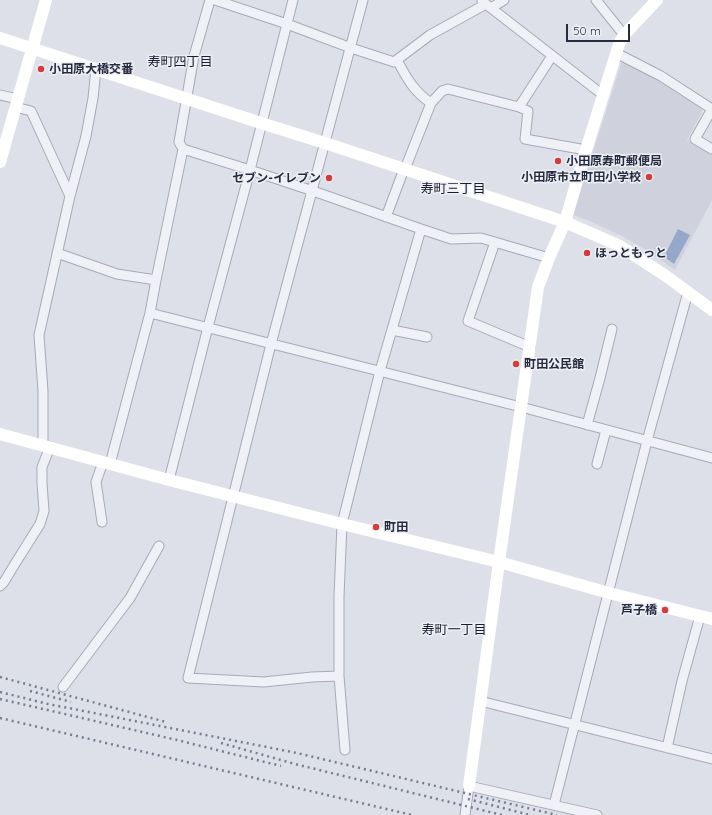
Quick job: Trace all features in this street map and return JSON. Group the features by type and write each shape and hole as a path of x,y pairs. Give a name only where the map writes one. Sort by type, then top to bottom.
{"street":[{"path":"0,162 46,0"},
{"path":"102,522 96,482 107,463 150,313 183,149 179,142 194,56 210,0"},
{"path":"215,0 394,62 430,34 486,4 504,0"},
{"path":"169,480 293,0"},
{"path":"339,676 264,682 188,678 271,344 363,0"},
{"path":"596,0 624,35"},
{"path":"465,815 538,288 565,222 619,44 624,35 657,0"},
{"path":"486,4 603,95"},
{"path":"0,38 565,222 620,246 666,276 712,310"},
{"path":"616,53 661,76 712,109 695,139 712,149"},
{"path":"519,107 552,56"},
{"path":"397,60 413,86 422,97 432,103"},
{"path":"0,586 40,524 44,511 42,467 46,446 44,391 39,335 70,196 86,136 94,98 96,69"},
{"path":"386,217 432,103 442,91 448,89 519,107 528,111 525,139 586,150"},
{"path":"0,95 31,111 70,196"},
{"path":"183,149 313,191 421,230 451,239 481,238 549,258"},
{"path":"345,750 339,676 339,596 342,524 380,371 421,230"},
{"path":"495,242 468,321 530,347"},
{"path":"57,253 117,274 156,280"},
{"path":"554,805 647,441 688,292"},
{"path":"150,313 521,407 712,458"},
{"path":"587,425 612,329"},
{"path":"392,330 427,337"},
{"path":"597,464 606,430"},
{"path":"0,434 169,480 499,562 609,593 706,617 682,680 667,748"},
{"path":"63,687 130,598 159,546"},
{"path":"480,700 712,759"},
{"path":"469,786 597,815"}],"shaded area":[{"name":"小田原市立町田小学校","path":"622,61 665,83 701,107 702,112 687,140 712,153 712,200 675,270 624,237 573,215"}],"water":[{"path":"678,229 690,235 674,264 664,257"}],"railway":[{"path":"0,677 166,722"},
{"path":"30,691 71,702"},
{"path":"0,692 48,704 297,753 557,815"},
{"path":"0,699 281,766"},
{"path":"0,718 412,815"},
{"path":"221,743 295,764 502,815"},
{"path":"468,799 530,815"}],"place":[{"name":"小田原大橋交番","path":"41,69"},
{"name":"小田原寿町郵便局","path":"558,161"},
{"name":"小田原市立町田小学校","path":"649,177"},
{"name":"セブン-イレブン","path":"329,178"},
{"name":"ほっともっと","path":"587,253"},
{"name":"町田公民館","path":"516,364"},
{"name":"町田","path":"376,527"},
{"name":"芦子橋","path":"665,610"}],"district":[{"name":"寿町四丁目","path":"180,62"},
{"name":"寿町三丁目","path":"453,189"},
{"name":"寿町一丁目","path":"454,630"}]}
